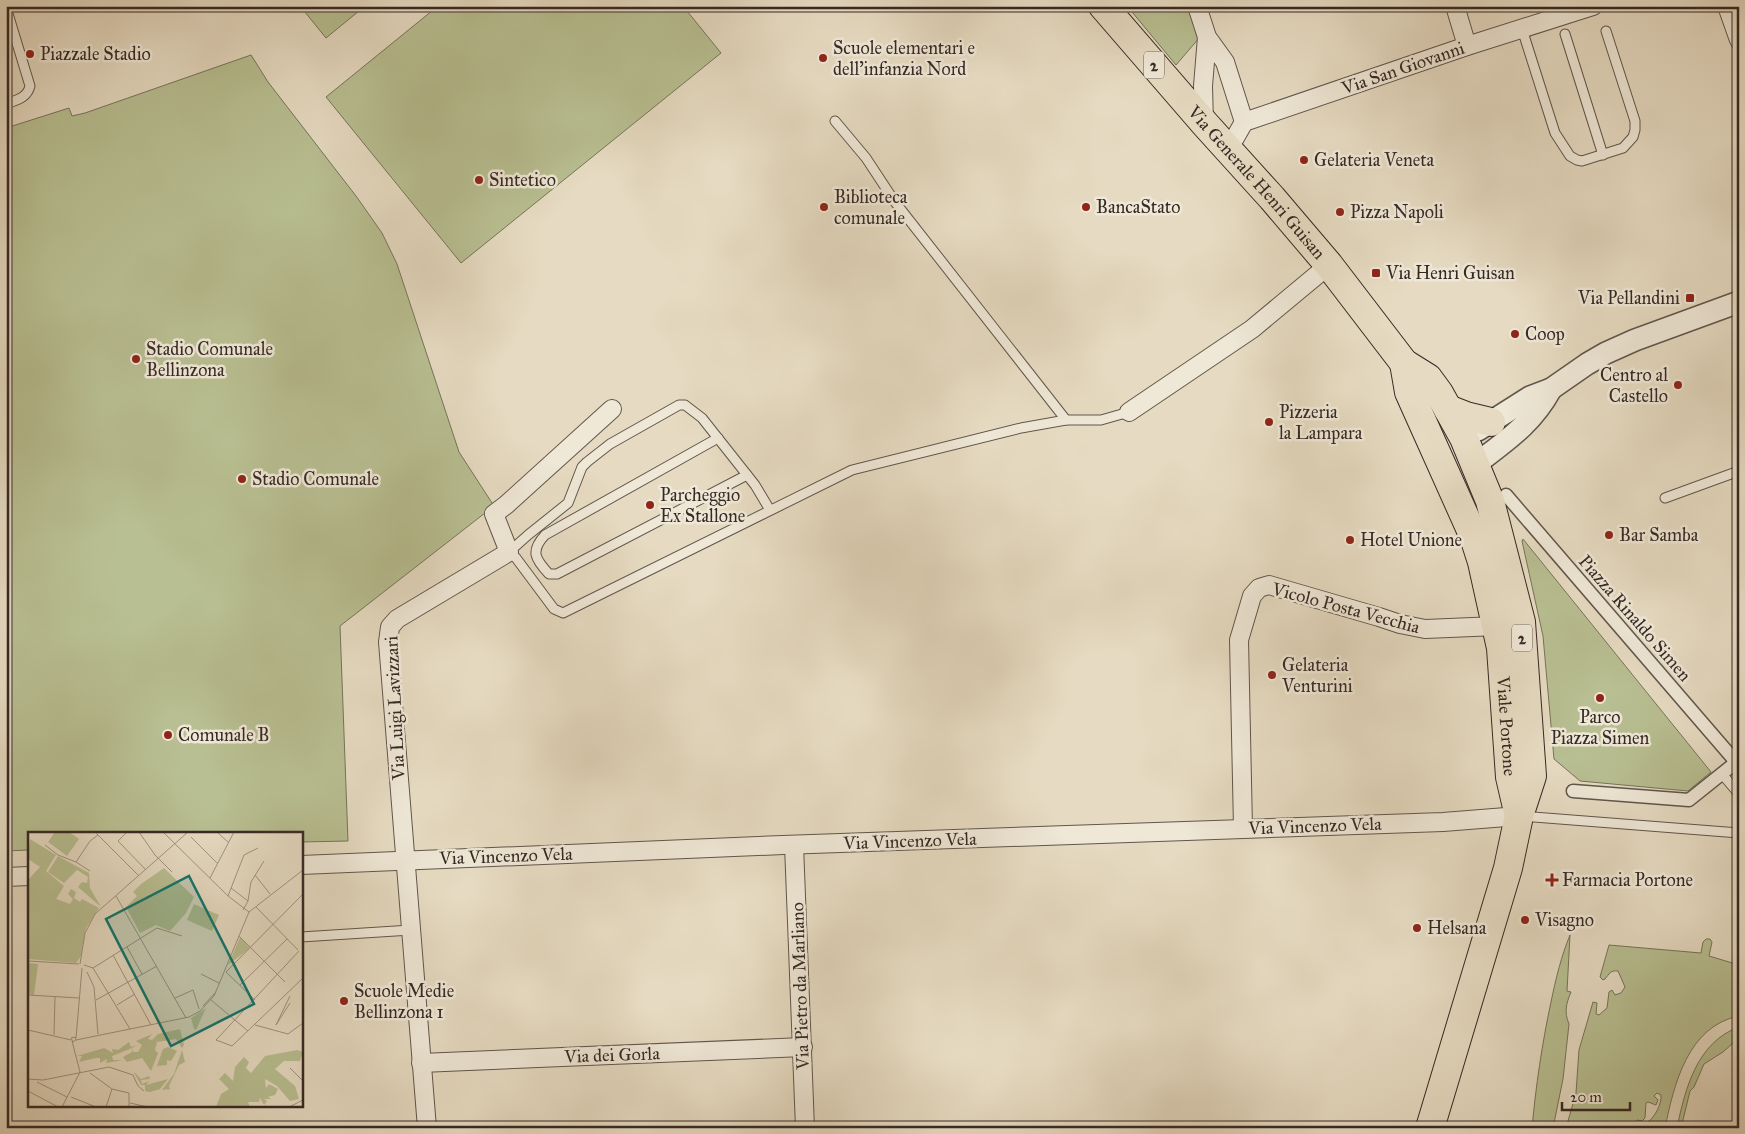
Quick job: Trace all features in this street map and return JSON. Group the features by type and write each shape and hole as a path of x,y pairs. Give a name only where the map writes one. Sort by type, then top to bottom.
{"main road":[{"name":"Via Generale Henri Guisan","path":"1103,6 1204,124 1329,264 1404,363 1428,378 1439,393 1476,464"},
{"name":"Via Generale Henri Guisan","path":"1404,363 1409,392 1442,466"},
{"path":"1448,410 1491,422"},
{"path":"1442,466 1464,438"},
{"path":"1442,466 1476,464"},
{"name":"Viale Portone","path":"1430,1128 1508,868 1519,816 1532,776 1521,622 1490,501 1476,464"},
{"name":"Viale Portone","path":"1442,466 1474,537 1497,626 1501,648 1510,777 1519,816"}],"street":[{"path":"1197,6 1207,37 1226,62 1244,122 1228,150"},
{"path":"1455,6 1467,46"},
{"name":"Via San Giovanni","path":"1244,122 1467,46 1593,6"},
{"path":"1727,6 1739,40"},
{"path":"1204,124 1203,86 1207,37"},
{"path":"1129,412 1252,329 1329,264"},
{"path":"1464,438 1530,397 1551,389 1606,353 1635,340 1739,302"},
{"path":"1476,464 1520,429 1541,408 1551,389"},
{"path":"509,552 494,514 612,409"},
{"name":"Piazza Rinaldo Simen","path":"1506,495 1738,762"},
{"name":"Via Luigi Lavizzari","path":"427,1128 388,631 397,620 509,552"},
{"name":"Vicolo Posta Vecchia","path":"1242,828 1239,640 1252,596 1259,588 1269,584 1400,624 1425,629 1497,626"},
{"path":"1573,791 1689,800 1738,762"},
{"name":"Via Vincenzo Vela","path":"302,865 1472,820 1519,816"},
{"name":"Via Pietro da Marliano","path":"794,845 806,1128"},
{"path":"6,877 28,876"},
{"name":"Via dei Gorla","path":"421,1063 803,1047"}],"lane":[{"path":"6,7 30,86 29,91 23,97 6,104"},
{"path":"1522,29 1555,133 1570,156 1582,161 1623,148 1628,144 1635,130 1632,110 1606,31"},
{"path":"1565,34 1603,155"},
{"path":"835,121 866,158 895,202 1066,420"},
{"path":"770,510 747,475 702,418 685,405 679,405 610,444 587,462 582,467 568,503 509,552 516,558 554,609 563,613 852,470 1021,428 1066,420 1101,420 1129,412"},
{"path":"718,438 545,535 536,545 537,559 549,574 557,574 747,475"},
{"path":"1665,498 1739,471"},
{"path":"1722,774 1739,794"},
{"path":"1519,816 1739,833"},
{"path":"302,937 411,930"}],"green space":[{"path":"300,6 365,6 326,38"},
{"name":"Sintetico","path":"438,6 683,6 721,53 461,263 326,97"},
{"path":"1127,6 1192,6 1200,37 1176,65"},
{"name":"Stadio Comunale","path":"251,55 268,82 356,196 382,233 397,264 459,452 494,506 340,626 348,841 302,842 302,832 28,832 28,850 6,851 6,128 69,108 72,116"},
{"name":"Parco Piazza Simen","path":"1523,539 1711,772 1688,791 1580,781 1554,759 1543,636"},
{"path":"1570,935 1567,991 1571,992 1566,1008 1569,1024 1563,1079 1553,1128 1532,1128 1535,1096 1548,1018 1559,968"},
{"path":"1706,939 1710,939 1712,942 1709,956 1739,965 1739,1016 1722,1022 1707,1032 1686,1059 1673,1093 1665,1128 1649,1128 1648,1122 1651,1120 1660,1102 1661,1095 1657,1093 1654,1096 1658,1100 1656,1105 1646,1103 1645,1118 1642,1121 1637,1120 1631,1128 1566,1128 1576,1093 1579,1050 1593,1002 1597,1003 1596,1014 1599,1015 1607,1008 1609,992 1612,990 1615,995 1621,993 1625,987 1618,971 1612,972 1603,980 1600,977 1609,945 1701,953 1703,942"},
{"path":"1739,1027 1739,1032 1732,1044 1704,1064 1694,1087 1690,1091 1681,1128 1677,1128 1689,1083 1703,1055 1725,1034"}],"place":[{"name":"Piazzale Stadio","path":"30,54"},
{"name":"Scuole elementari e dell'infanzia Nord","path":"823,58"},
{"name":"Gelateria Veneta","path":"1304,160"},
{"name":"Sintetico","path":"479,180"},
{"name":"Biblioteca comunale","path":"824,207"},
{"name":"BancaStato","path":"1086,207"},
{"name":"Pizza Napoli","path":"1340,212"},
{"name":"Via Henri Guisan","path":"1376,273"},
{"name":"Via Pellandini","path":"1690,298"},
{"name":"Coop","path":"1515,334"},
{"name":"Stadio Comunale Bellinzona","path":"136,359"},
{"name":"Centro al Castello","path":"1678,385"},
{"name":"Pizzeria la Lampara","path":"1269,422"},
{"name":"Stadio Comunale","path":"242,479"},
{"name":"Parcheggio Ex Stallone","path":"650,505"},
{"name":"Bar Samba","path":"1609,535"},
{"name":"Hotel Unione","path":"1350,540"},
{"name":"Gelateria Venturini","path":"1272,675"},
{"name":"Parco Piazza Simen","path":"1600,698"},
{"name":"Comunale B","path":"168,735"},
{"name":"Farmacia Portone","path":"1552,880"},
{"name":"Visagno","path":"1525,920"},
{"name":"Helsana","path":"1417,928"},
{"name":"Scuole Medie Bellinzona 1","path":"344,1001"}]}
